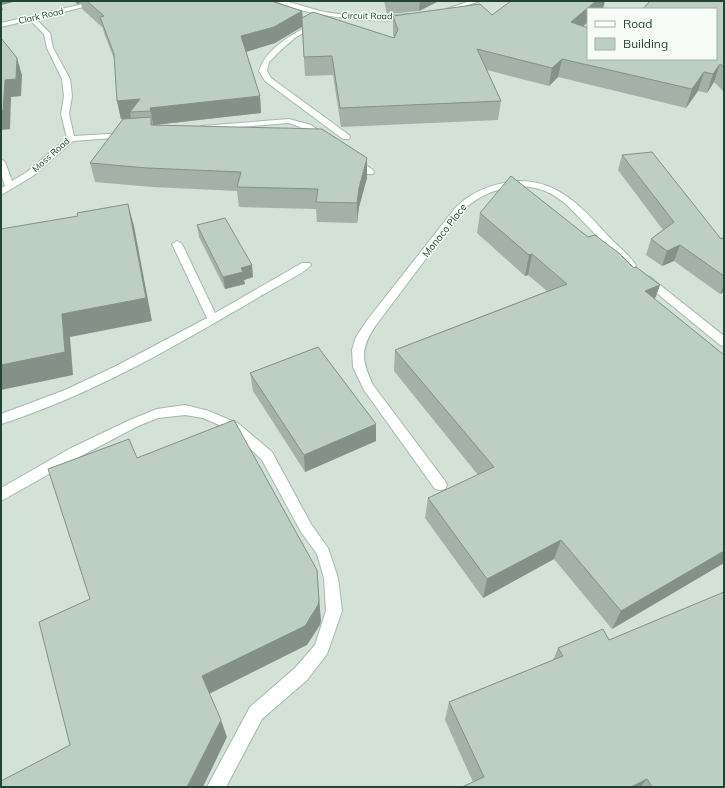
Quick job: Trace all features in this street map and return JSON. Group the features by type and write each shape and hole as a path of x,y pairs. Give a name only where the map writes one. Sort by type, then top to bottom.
{"lane":[{"name":"Clark Road","path":"1,25 104,1"},
{"name":"Circuit Road","path":"280,1 289,5 329,15 376,18 418,15"},
{"path":"440,12 477,1"},
{"path":"329,15 312,27 294,36 266,61 263,71 268,79 346,137"},
{"name":"Moss Road","path":"1,192 30,174 72,139 65,114 68,96 66,79 50,48 47,33 32,18"},
{"path":"196,129 289,121 299,122 308,125 333,144"},
{"path":"72,139 134,134"},
{"path":"346,153 370,172"},
{"path":"1,162 10,187"},
{"name":"Monaco Place","path":"440,486 368,387 359,367 358,350 362,337 372,322 459,209 469,199 478,193 497,186 517,184 532,185 550,189 568,201 650,283 724,342"},
{"path":"177,244 213,319"},
{"path":"1,419 69,393 120,369 213,319 306,266"},
{"path":"1,494 76,452 134,424 157,414 184,410 205,414 235,428 267,456 306,528 323,552 331,578 334,611 320,649 301,674 256,713 216,787"}],"shaded area":[{"path":"1,1 724,1 724,787 1,787"}],"building":[{"path":"87,1 271,1 302,11 274,27 241,36 260,96 150,108 151,111 130,112 140,99 117,101 114,54 100,17 104,16"},
{"path":"511,1 596,1 571,22 587,28 587,60 717,60 717,8 644,8 650,1 724,1 724,67 720,64 713,74 704,72 692,89 562,59 552,68 477,49 501,101 340,108 332,56 304,57 302,18 313,12 394,38 398,30 393,16 480,4 492,15"},
{"path":"1,38 17,58 16,79 5,80 3,111 1,111"},
{"path":"151,117 151,125 322,129 367,158 359,188 357,203 316,202 318,189 237,187 241,172 147,168 90,163 123,119"},
{"path":"652,152 721,239 724,237 724,276 680,245 667,251 651,239 674,222 622,155"},
{"path":"511,176 588,237 595,235 619,253 634,268 636,267 660,285 645,291 724,355 724,551 621,611 561,540 487,579 428,498 494,467 395,350 567,284 532,254 529,255 480,213"},
{"path":"128,204 146,298 62,314 65,352 1,365 1,229 78,216 77,213"},
{"path":"225,218 252,265 241,268 243,272 223,277 197,225"},
{"path":"318,347 376,424 304,455 250,373"},
{"path":"234,420 317,570 319,601 305,626 202,676 221,720 187,787 1,787 1,781 70,745 39,622 90,599 48,469 129,439 137,458"},
{"path":"724,592 724,787 652,787 647,779 631,787 462,787 484,777 449,702 563,656 558,648 603,629 609,640"}]}
